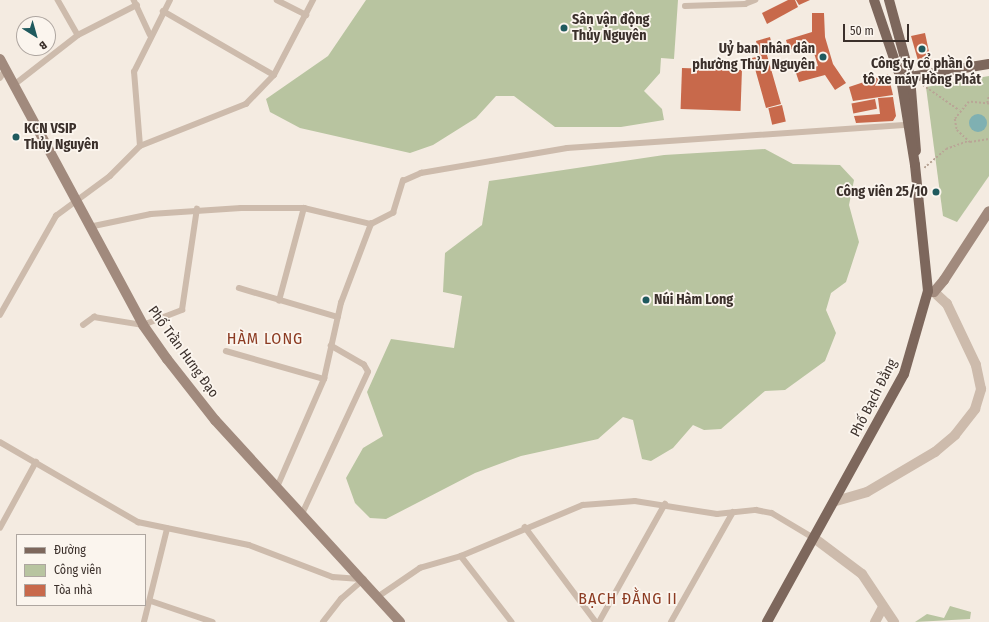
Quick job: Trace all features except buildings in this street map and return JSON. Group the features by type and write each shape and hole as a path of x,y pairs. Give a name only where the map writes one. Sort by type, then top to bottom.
{"main road":[{"path":"874,0 906,78"},
{"path":"889,0 906,78"},
{"path":"906,78 989,64"},
{"name":"Phố Bạch Đằng","path":"767,622 836,500 904,374 931,292 916,170 907,125 906,78"},
{"name":"Phố Bạch Đằng","path":"906,78 917,135 916,170"}],"street":[{"name":"Phố Trần Hưng Đạo","path":"0,59 75,203 143,324 215,420 303,512 379,596 400,622"},
{"path":"836,500 867,492 930,456 955,435 975,408 981,389 976,365 947,304 931,292 989,211"},
{"path":"814,538 862,574 894,622"},
{"path":"875,622 883,607"}],"lane":[{"path":"58,0 78,35"},
{"path":"140,146 134,72 150,34 170,0"},
{"path":"277,0 306,15"},
{"path":"0,315 56,216 110,176 140,146 233,112 258,93 274,75 313,0"},
{"path":"685,6 717,0"},
{"path":"707,2 745,4 755,0"},
{"path":"14,85 78,35 135,2 150,34"},
{"path":"163,11 274,75"},
{"path":"0,78 6,69"},
{"path":"89,227 151,214 197,209 304,208 371,224 392,213 403,181 421,173 567,148 907,125"},
{"path":"279,301 304,208"},
{"path":"83,325 94,317 143,324 183,308 197,209"},
{"path":"278,485 324,378 338,317 371,224"},
{"path":"239,288 279,301 338,317"},
{"path":"303,512 368,372 366,366 331,346"},
{"path":"226,352 324,378"},
{"path":"0,442 138,522 249,545 333,577 364,579"},
{"path":"0,528 36,462"},
{"path":"379,596 420,568 462,556 525,527 583,505 635,501 665,504 717,514 733,512 772,514 814,538"},
{"path":"600,622 665,504"},
{"path":"671,622 733,512"},
{"path":"525,527 596,622"},
{"path":"144,622 151,601 167,529"},
{"path":"462,556 512,622"},
{"path":"323,622 341,599 364,579"},
{"path":"151,601 213,622"}],"path":[{"path":"906,78 959,110"},
{"path":"968,141 957,130 955,119 959,110 969,102 988,103 989,95"},
{"path":"916,170 946,149 968,141 980,143 989,139"}],"green space":[{"path":"366,0 678,0 674,59 661,58 660,73 644,91 662,109 664,120 621,127 555,127 514,96 496,96 476,118 433,145 410,153 300,128 270,112 266,99 328,56"},
{"path":"989,76 989,176 957,222 943,216 926,87"},
{"path":"765,149 793,164 840,165 854,180 849,205 859,242 846,282 831,293 826,310 836,333 825,361 785,390 765,391 721,429 704,430 693,425 673,448 651,461 642,459 633,420 623,417 598,439 521,456 475,473 386,519 370,518 355,503 346,478 363,448 383,436 367,392 391,339 454,348 462,296 443,292 445,253 482,225 489,181 664,155"},
{"path":"950,606 971,612 970,619 915,622 927,614 944,618"}],"water":[{"path":"974,114 982,114 987,119 985,130 982,132 974,132 969,127 969,119"}],"place":[{"name":"Sân vận động Thủy Nguyên","path":"564,28"},
{"name":"Công ty cổ phần ô tô xe máy Hồng Phát","path":"922,49"},
{"name":"Uỷ ban nhân dân phường Thủy Nguyên","path":"823,57"},
{"name":"KCN VSIP Thủy Nguyên","path":"16,137"},
{"name":"Công viên 25/10","path":"936,192"},
{"name":"Núi Hàm Long","path":"646,300"}],"district":[{"name":"HÀM LONG","path":"265,339"},
{"name":"BẠCH ĐẰNG II","path":"628,599"}]}
